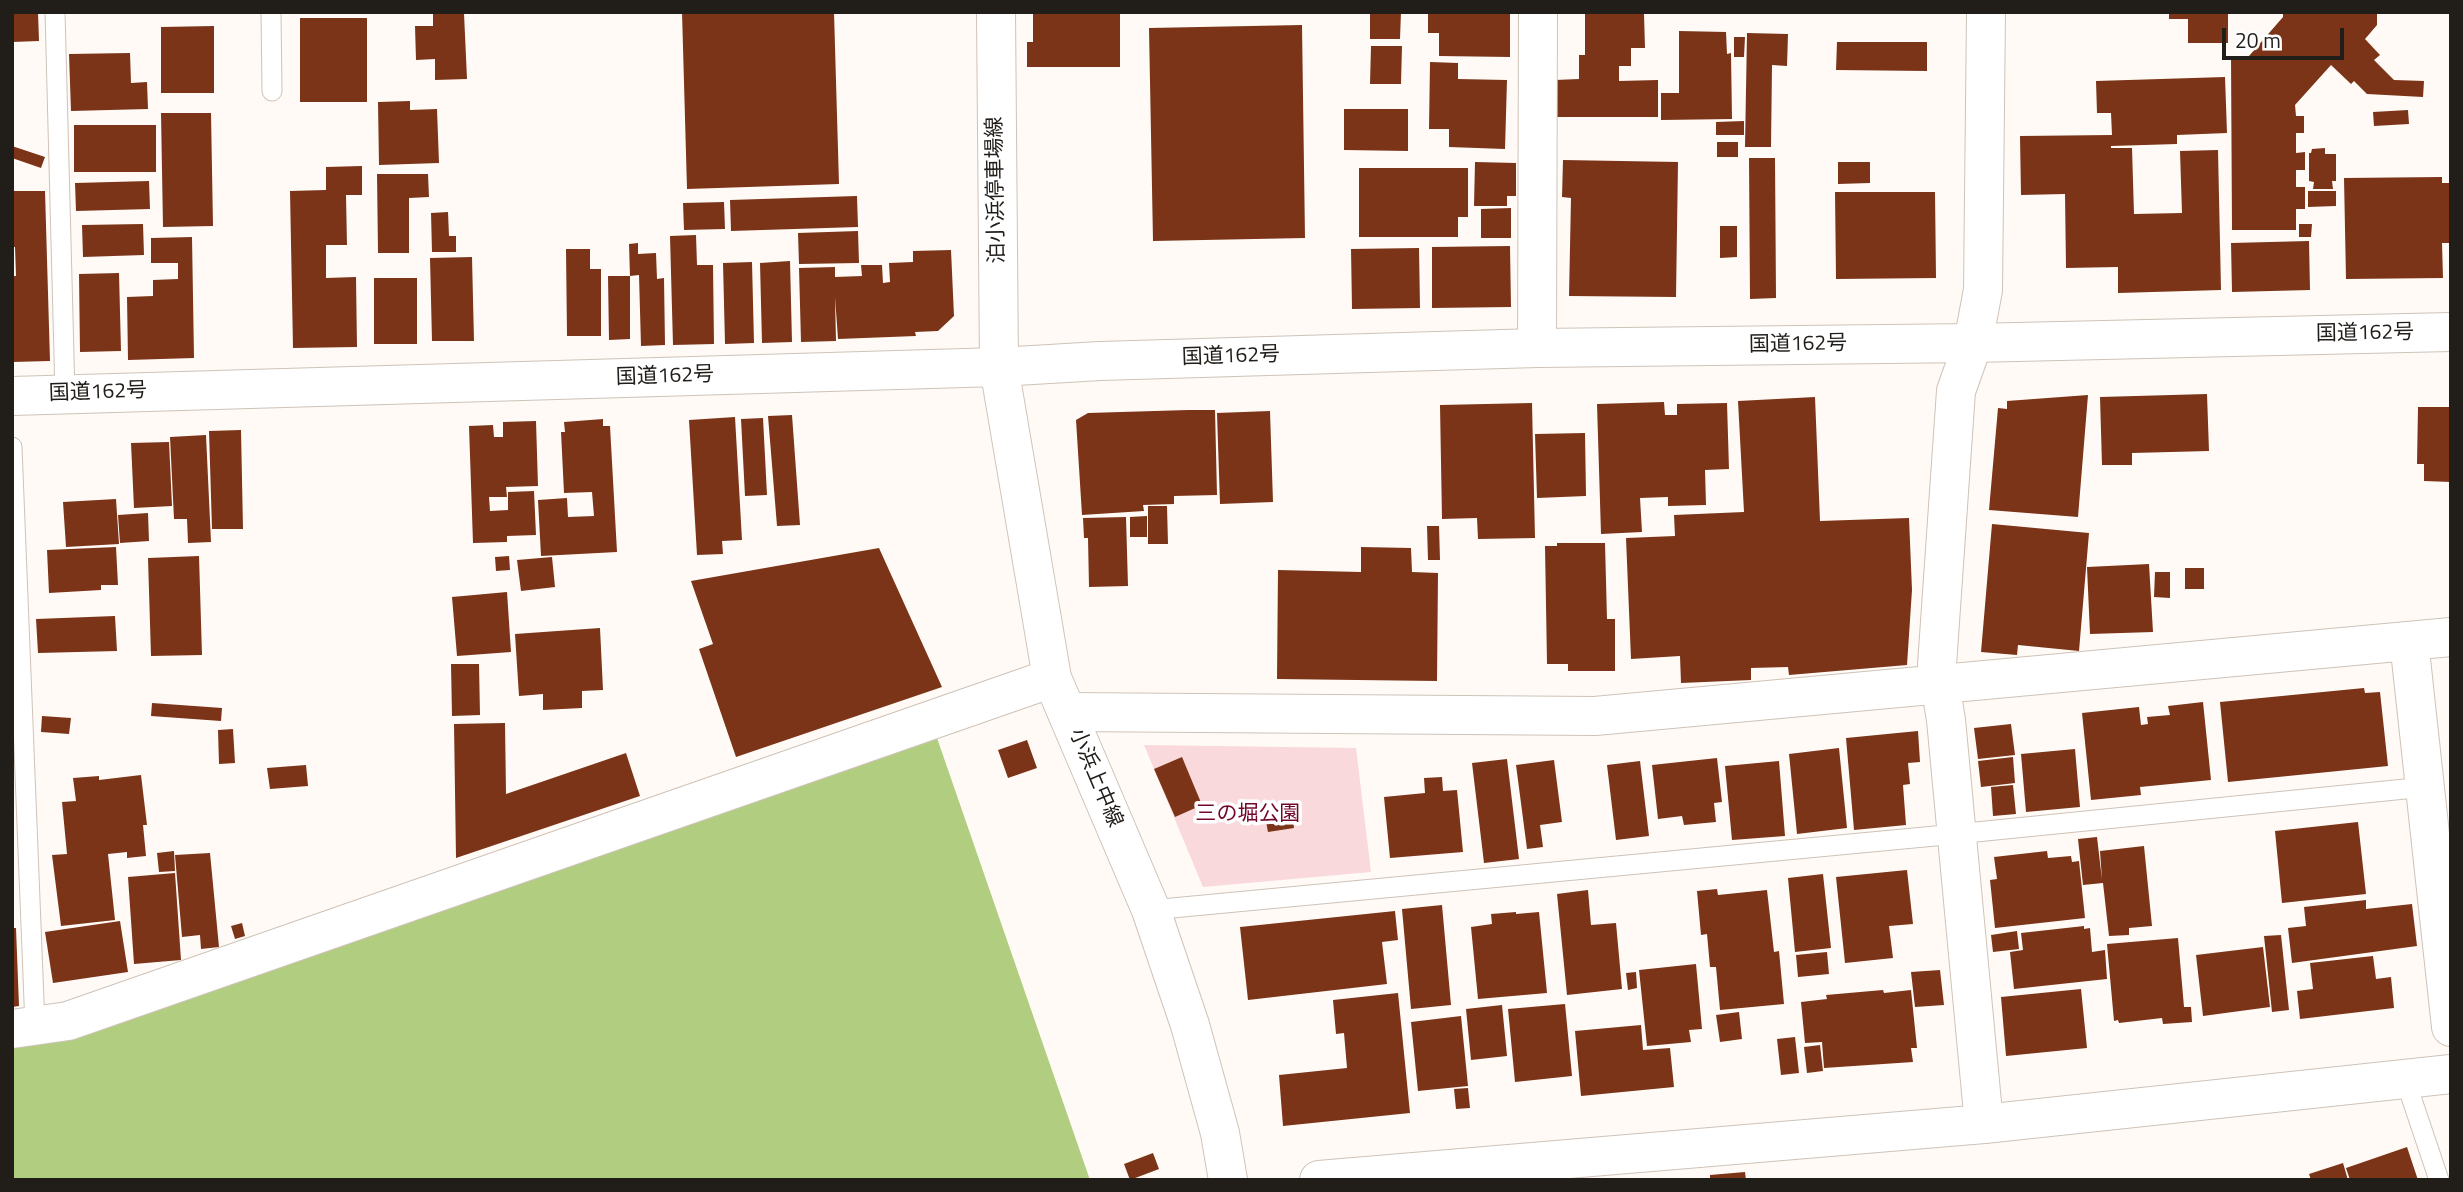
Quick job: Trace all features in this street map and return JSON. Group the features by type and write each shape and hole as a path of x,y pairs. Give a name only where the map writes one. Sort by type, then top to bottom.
{"main road":[{"name":"泊小浜停車場線","path":"996,12 999,367"},
{"path":"1537,348 1538,12"},
{"path":"1984,1124 1946,720 1937,665 1956,391 1973,342 1983,290 1986,12"},
{"name":"国道162号","path":"12,396 1537,348 2451,332"},
{"name":"小浜上中線","path":"999,367 1059,695 1151,910 1190,1025 1220,1133 1228,1180"},
{"path":"24,1027 68,1021 1059,695 1595,716 2451,637"},
{"path":"2409,641 2451,1027"},
{"path":"1319,1180 1984,1124 2451,1074"}],"lane":[{"path":"55,12 65,394"},
{"path":"271,12 272,91"},
{"path":"12,447 24,1027"},
{"path":"1151,910 2425,787"},
{"path":"2405,1079 2439,1180"}],"green space":[{"name":"三の堀公園","path":"1144,745 1356,748 1371,872 1203,887"}],"shaded area":[{"path":"937,738 1090,1180 12,1180 12,1047"}],"building":[{"path":"38,12 39,41 12,42 12,13"},
{"path":"682,12 834,12 839,184 687,189"},
{"path":"1033,12 1120,12 1120,67 1027,67 1027,42 1033,42"},
{"path":"1370,12 1401,12 1400,39 1370,39"},
{"path":"1428,12 1510,12 1510,57 1439,56 1439,33 1428,33"},
{"path":"2169,12 2228,12 2228,43 2188,43 2188,19 2169,19"},
{"path":"2283,12 2377,12 2377,25 2365,39 2380,55 2374,60 2394,80 2424,81 2423,97 2367,94 2354,81 2351,84 2331,65 2295,105 2296,116 2304,116 2304,133 2296,133 2296,153 2305,152 2305,170 2296,170 2296,187 2305,187 2305,209 2296,209 2296,230 2232,230 2231,56 2249,56 2283,17"},
{"path":"464,13 467,79 435,80 435,59 416,60 415,26 433,26 433,14"},
{"path":"1585,14 1644,14 1645,48 1631,48 1631,66 1619,66 1619,81 1658,80 1658,117 1556,117 1555,80 1579,79 1579,55 1585,55"},
{"path":"300,18 367,18 367,102 300,102"},
{"path":"1302,25 1305,238 1153,241 1149,28"},
{"path":"214,26 214,93 161,93 161,27"},
{"path":"1679,31 1726,32 1727,54 1731,53 1732,119 1661,120 1661,93 1679,93"},
{"path":"1747,33 1788,34 1787,66 1772,65 1771,147 1745,147"},
{"path":"1734,37 1745,37 1744,57 1734,57"},
{"path":"1837,42 1927,42 1927,71 1836,70"},
{"path":"1371,46 1402,46 1401,84 1370,84"},
{"path":"130,53 131,83 147,82 148,109 71,111 69,54"},
{"path":"1430,62 1458,63 1458,79 1507,80 1505,149 1449,147 1449,129 1429,129"},
{"path":"2225,77 2227,133 2177,135 2177,144 2111,146 2132,148 2134,214 2182,213 2180,151 2218,150 2221,290 2118,293 2118,267 2066,268 2065,194 2021,195 2020,136 2112,135 2111,113 2097,113 2096,81"},
{"path":"410,101 410,110 437,109 439,163 379,165 378,102"},
{"path":"1344,109 1408,109 1408,151 1344,150"},
{"path":"2408,110 2409,124 2374,126 2373,112"},
{"path":"161,113 211,113 213,226 163,227"},
{"path":"1744,121 1744,135 1716,135 1716,122"},
{"path":"74,125 156,125 156,172 74,172"},
{"path":"1717,142 1738,142 1738,157 1717,157"},
{"path":"12,146 45,157 41,168 12,158"},
{"path":"2325,148 2325,154 2336,154 2336,181 2332,181 2333,189 2313,189 2314,182 2309,181 2309,153 2312,149"},
{"path":"1749,158 1775,158 1776,298 1750,299"},
{"path":"1563,160 1678,162 1676,297 1569,296 1571,198 1562,197"},
{"path":"1475,162 1516,163 1516,196 1507,196 1507,206 1474,206"},
{"path":"1838,162 1870,162 1870,183 1838,184"},
{"path":"362,166 362,195 346,195 347,245 326,245 326,278 356,277 357,347 293,348 290,191 326,190 326,167"},
{"path":"1359,168 1468,168 1468,217 1458,217 1458,237 1359,237"},
{"path":"377,174 428,174 429,197 409,198 409,253 378,253"},
{"path":"2442,177 2442,183 2451,183 2451,243 2442,243 2443,278 2346,279 2344,178"},
{"path":"149,181 150,209 76,211 75,183"},
{"path":"12,191 45,191 50,361 12,362 12,276 16,276"},
{"path":"2308,191 2336,191 2336,206 2308,207"},
{"path":"1835,192 1935,192 1936,278 1836,279"},
{"path":"857,196 858,227 731,231 730,200"},
{"path":"724,202 725,229 684,230 683,203"},
{"path":"1511,208 1511,238 1481,238 1481,209"},
{"path":"448,212 449,236 456,236 456,252 432,252 431,213"},
{"path":"143,224 144,255 83,257 82,225"},
{"path":"2299,224 2312,224 2311,237 2299,237"},
{"path":"1720,226 1737,226 1737,257 1720,258"},
{"path":"858,231 859,263 799,264 798,233"},
{"path":"696,235 697,265 713,265 714,344 673,345 670,236"},
{"path":"192,237 194,358 128,360 127,297 153,296 153,280 178,279 178,263 151,263 151,238"},
{"path":"2309,241 2310,290 2232,292 2231,243"},
{"path":"638,243 638,254 656,253 657,279 664,278 665,345 641,346 639,275 630,276 629,244"},
{"path":"1510,246 1511,307 1432,308 1432,247"},
{"path":"1419,248 1420,308 1352,309 1351,249"},
{"path":"566,249 590,249 590,269 601,269 601,336 567,336"},
{"path":"951,250 954,316 938,331 915,332 916,336 838,339 835,297 836,341 801,342 799,268 835,267 835,277 862,276 861,265 882,265 883,283 890,282 889,263 913,262 913,251"},
{"path":"472,257 474,341 432,341 430,258"},
{"path":"790,261 792,342 762,343 760,263"},
{"path":"752,262 754,343 725,344 723,263"},
{"path":"119,273 121,351 80,352 79,274"},
{"path":"608,276 630,276 630,339 609,340"},
{"path":"374,278 417,278 417,344 374,344"},
{"path":"2207,394 2209,451 2132,453 2132,465 2102,465 2100,397"},
{"path":"2088,395 2078,517 1989,510 1998,408 2007,409 2007,401"},
{"path":"1815,397 1820,521 1909,518 1912,590 1907,665 1789,675 1788,667 1751,668 1751,680 1681,683 1680,656 1631,659 1626,538 1675,536 1674,515 1744,512 1738,401"},
{"path":"1664,402 1665,415 1677,415 1677,404 1727,403 1729,469 1705,470 1706,505 1668,506 1668,497 1640,498 1642,532 1601,534 1597,404"},
{"path":"1532,403 1535,538 1478,539 1477,518 1442,519 1440,405"},
{"path":"2418,407 2451,407 2451,482 2424,481 2424,464 2417,464"},
{"path":"1215,410 1217,495 1174,496 1174,504 1143,505 1144,511 1082,515 1076,420 1088,413"},
{"path":"1270,411 1273,502 1220,504 1217,413"},
{"path":"792,415 800,525 777,526 768,416"},
{"path":"735,417 742,540 722,541 723,554 697,555 689,420"},
{"path":"763,418 767,495 745,496 741,419"},
{"path":"603,419 603,426 610,426 617,552 541,556 538,500 567,498 568,517 594,516 592,492 564,493 561,432 565,432 564,422"},
{"path":"536,421 538,486 506,487 507,497 489,497 490,511 508,510 508,492 534,491 536,535 507,536 507,542 473,543 469,426 493,425 494,437 503,437 503,422"},
{"path":"241,430 243,529 212,529 209,431"},
{"path":"1585,433 1586,496 1537,498 1535,434"},
{"path":"206,435 211,542 188,543 187,519 174,519 170,437"},
{"path":"169,442 172,506 134,508 131,443"},
{"path":"116,499 119,544 66,547 63,502"},
{"path":"1148,506 1167,506 1168,544 1148,544"},
{"path":"148,513 149,541 120,543 118,515"},
{"path":"1147,516 1147,537 1130,537 1130,517"},
{"path":"1126,517 1128,586 1089,587 1088,538 1084,538 1083,518"},
{"path":"1992,524 2089,533 2079,651 2018,645 2017,655 1981,652"},
{"path":"1427,526 1439,526 1440,560 1428,560"},
{"path":"1557,543 1605,543 1607,619 1615,619 1615,671 1568,671 1568,664 1547,664 1545,546 1557,546"},
{"path":"116,547 118,585 101,585 101,590 49,593 47,550"},
{"path":"1361,547 1411,548 1412,572 1438,573 1437,681 1277,679 1278,570 1361,572"},
{"path":"879,548 942,687 736,757 699,649 713,644 691,581"},
{"path":"199,556 202,655 151,656 148,558"},
{"path":"509,556 510,570 496,571 495,557"},
{"path":"552,557 555,587 521,591 517,560"},
{"path":"2149,564 2153,632 2090,634 2087,567"},
{"path":"2185,568 2204,568 2204,589 2185,589"},
{"path":"2155,572 2170,572 2170,598 2154,597"},
{"path":"507,592 511,652 457,656 452,597"},
{"path":"115,616 117,651 38,653 36,619"},
{"path":"600,628 603,690 582,691 582,708 543,710 543,694 519,696 515,634"},
{"path":"451,664 479,664 480,715 452,716"},
{"path":"2364,688 2365,693 2380,692 2388,766 2228,782 2220,702"},
{"path":"2203,702 2211,780 2140,787 2141,795 2091,800 2082,713 2139,707 2141,725 2148,724 2147,717 2170,715 2168,706"},
{"path":"152,703 222,708 221,721 151,716"},
{"path":"42,716 71,718 69,734 41,732"},
{"path":"505,723 506,794 626,753 640,796 456,858 454,724"},
{"path":"2011,724 2015,755 1978,759 1974,728"},
{"path":"233,729 235,763 219,764 218,730"},
{"path":"1918,731 1920,762 1908,763 1910,784 1903,785 1906,825 1854,830 1846,738"},
{"path":"1027,740 1037,768 1008,778 998,750"},
{"path":"1839,748 1847,828 1797,834 1789,754"},
{"path":"2075,749 2080,807 2026,812 2021,754"},
{"path":"1182,757 1202,805 1175,817 1154,769"},
{"path":"2013,757 2015,783 1981,787 1978,761"},
{"path":"1717,758 1722,802 1714,803 1716,822 1684,825 1682,816 1658,819 1652,765"},
{"path":"1507,759 1519,859 1484,863 1472,763"},
{"path":"1554,760 1562,822 1540,825 1543,847 1527,849 1516,765"},
{"path":"1640,761 1649,836 1616,840 1607,765"},
{"path":"1779,761 1785,836 1732,840 1725,766"},
{"path":"306,765 308,786 270,789 267,768"},
{"path":"141,775 147,825 143,825 146,856 127,858 127,852 108,854 115,920 61,926 52,855 67,854 62,802 76,801 73,778 99,776 99,780"},
{"path":"1442,777 1443,791 1457,790 1463,852 1390,858 1384,797 1425,793 1424,778"},
{"path":"2013,785 2016,814 1993,816 1991,787"},
{"path":"1291,806 1294,828 1268,832 1264,811"},
{"path":"2358,822 2366,894 2282,903 2275,831"},
{"path":"2097,837 2102,880 2100,851 2144,846 2152,926 2129,928 2129,935 2109,936 2103,883 2083,885 2078,839"},
{"path":"174,851 175,871 159,872 157,853"},
{"path":"2047,851 2048,858 2071,856 2072,862 2079,861 2085,918 1995,928 1990,880 1997,879 1994,857"},
{"path":"210,853 219,947 201,949 200,935 182,937 175,855"},
{"path":"1907,870 1913,924 1889,926 1893,958 1845,963 1836,877"},
{"path":"175,873 181,960 134,964 128,877"},
{"path":"1823,874 1831,948 1795,952 1788,878"},
{"path":"1717,889 1718,895 1767,890 1774,952 1779,951 1784,1004 1720,1010 1716,967 1710,967 1707,934 1701,935 1697,891"},
{"path":"1588,890 1591,925 1616,923 1622,989 1567,995 1557,894"},
{"path":"2366,900 2366,909 2412,904 2417,946 2292,963 2288,928 2306,926 2304,907"},
{"path":"1442,905 1451,1005 1411,1009 1402,909"},
{"path":"1395,911 1398,940 1382,942 1387,984 1248,1000 1240,927"},
{"path":"1539,912 1547,993 1478,999 1471,927 1492,924 1491,914"},
{"path":"120,921 128,972 53,983 45,932"},
{"path":"242,923 245,936 235,939 231,926"},
{"path":"2084,926 2084,929 2090,928 2092,952 2105,950 2107,979 2014,989 2010,952 2023,950 2021,933"},
{"path":"12,928 16,928 19,1006 12,1007"},
{"path":"2017,931 2019,949 1993,952 1991,935"},
{"path":"2281,935 2289,1010 2272,1012 2264,936"},
{"path":"2178,938 2184,1007 2191,1007 2192,1022 2163,1024 2162,1018 2119,1023 2118,1020 2114,1021 2107,944"},
{"path":"2263,947 2270,1007 2203,1016 2196,955"},
{"path":"1827,952 1829,974 1798,977 1796,955"},
{"path":"2373,956 2376,979 2391,977 2394,1008 2300,1019 2297,991 2313,989 2310,963"},
{"path":"1696,964 1702,1029 1689,1030 1691,1042 1647,1046 1639,970"},
{"path":"1940,970 1944,1005 1915,1007 1911,972"},
{"path":"1636,972 1637,988 1628,990 1626,973"},
{"path":"2081,989 2087,1048 2006,1056 2001,997"},
{"path":"1883,990 1884,993 1911,990 1917,1048 1911,1048 1913,1062 1824,1068 1822,1042 1805,1043 1801,1002 1827,999 1826,995"},
{"path":"1398,993 1410,1113 1283,1126 1279,1075 1347,1068 1344,1033 1336,1034 1333,1000"},
{"path":"1565,1004 1572,1076 1515,1082 1508,1009"},
{"path":"1502,1005 1507,1056 1471,1060 1466,1009"},
{"path":"1739,1012 1742,1039 1720,1042 1716,1015"},
{"path":"1461,1016 1468,1086 1418,1091 1411,1022"},
{"path":"1641,1025 1643,1050 1670,1048 1674,1087 1581,1096 1575,1031"},
{"path":"1795,1037 1799,1073 1781,1075 1777,1039"},
{"path":"1820,1045 1823,1071 1807,1073 1804,1047"},
{"path":"1468,1088 1470,1108 1456,1109 1454,1089"},
{"path":"2407,1147 2418,1180 2350,1180 2346,1168"},
{"path":"1153,1153 1159,1169 1130,1180 1124,1164"},
{"path":"2343,1163 2348,1180 2311,1180 2309,1174"},
{"path":"1745,1172 1746,1180 1710,1180 1710,1175"}]}
